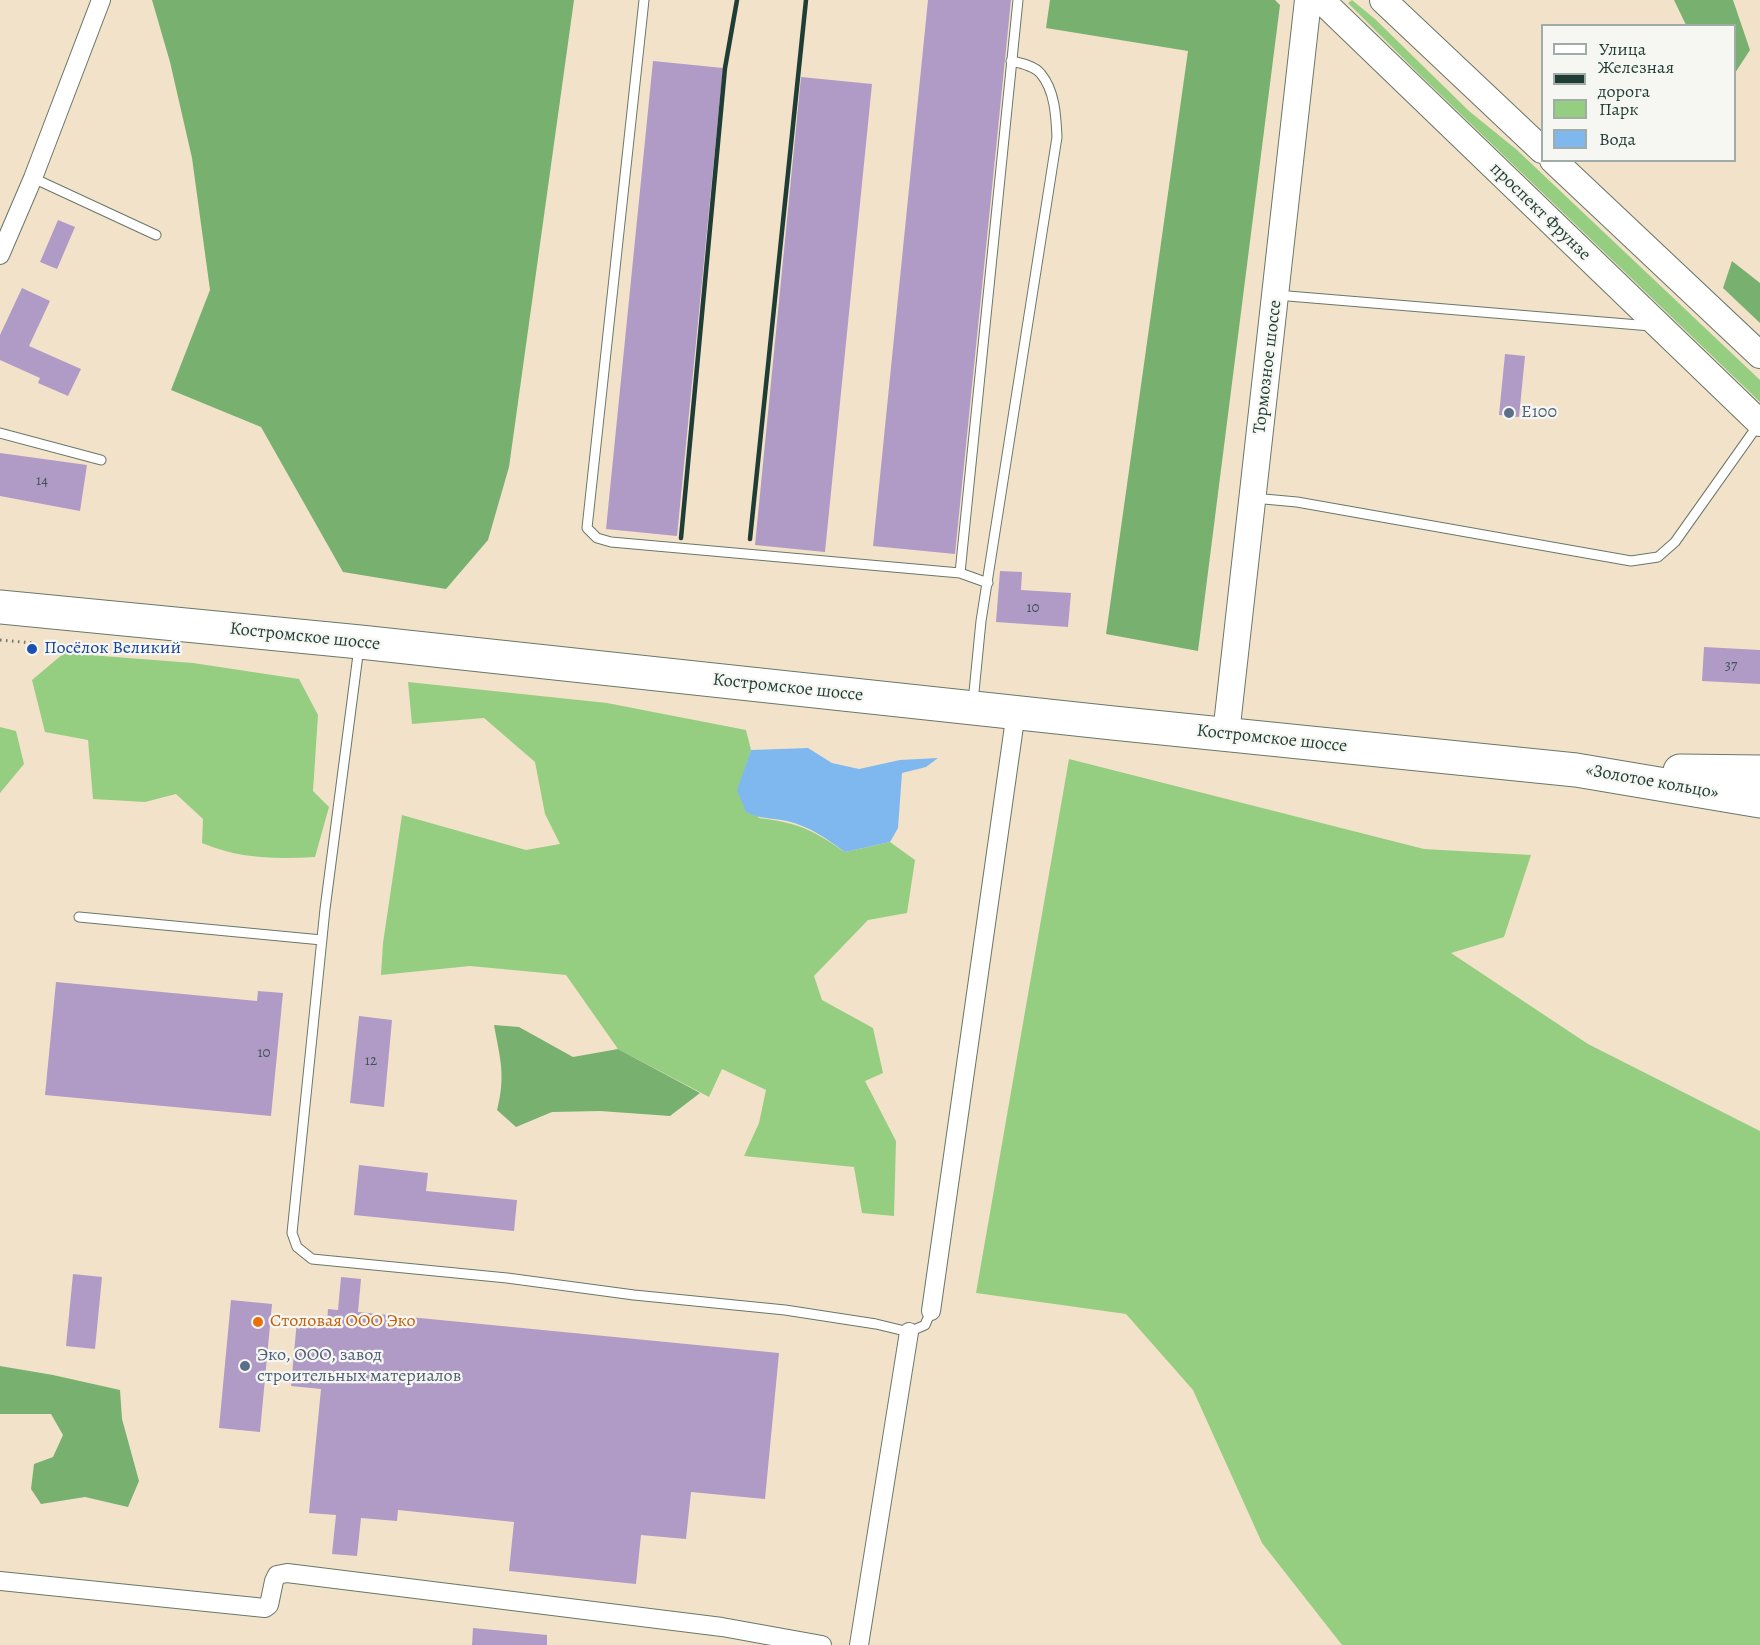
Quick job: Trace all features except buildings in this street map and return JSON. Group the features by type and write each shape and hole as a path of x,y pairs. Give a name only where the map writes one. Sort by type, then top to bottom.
{"highway":[{"name":"Костромское шоссе","path":"0,607 360,642 1576,770"},
{"name":"«Золотое кольцо»","path":"1576,770 1760,772"},
{"name":"«Золотое кольцо»","path":"1576,770 1760,801"}],"main road":[{"name":"Тормозное шоссе","path":"1226,734 1308,0"},
{"name":"проспект Фрунзе","path":"1321,0 1760,423"},
{"path":"1383,0 1541,149"},
{"path":"1555,162 1760,356"}],"street":[{"path":"0,255 33,178 101,0"},
{"path":"932,1311 1016,712"},
{"path":"859,1645 909,1332"},
{"path":"0,1581 265,1608 269,1605 273,1581 277,1575 287,1573 723,1627 822,1645"}],"lane":[{"path":"644,0 587,528 597,537 611,542 960,573 988,584"},
{"path":"960,573 1018,0"},
{"path":"972,707 981,621 1057,137 1052,94 1041,72 1011,61"},
{"path":"33,178 156,235"},
{"path":"1276,295 1659,327"},
{"path":"1253,498 1297,502 1631,561 1658,557 1675,542 1760,423"},
{"path":"0,433 101,460"},
{"path":"360,642 322,940 292,1233 297,1247 312,1259 507,1278 785,1310 876,1324 909,1332 925,1325 932,1311"},
{"path":"79,917 322,940"}],"path":[{"path":"0,640 33,643"}],"green space":[{"path":"152,0 574,0 509,467 488,540 446,589 343,572 261,427 171,390 210,290 192,158 170,62"},
{"path":"1050,0 1275,0 1280,5 1198,651 1106,634 1188,51 1046,28"},
{"path":"1352,0 1375,19 1469,111 1517,150 1760,380 1760,402 1418,73 1348,3"},
{"path":"1674,0 1733,0 1750,50 1736,71 1736,24 1686,24"},
{"path":"1732,261 1760,283 1760,323 1723,288"},
{"path":"64,653 193,663 299,679 318,715 313,791 329,807 315,857 258,857 230,852 202,843 203,819 176,794 145,802 93,799 88,740 45,732 32,680"},
{"path":"408,682 607,703 746,730 751,750 738,790 759,818 804,828 845,852 890,842 915,860 907,913 868,920 814,976 822,1000 873,1028 883,1073 865,1081 896,1141 894,1216 862,1213 854,1167 744,1156 759,1123 766,1090 722,1069 709,1097 618,1049 566,975 470,966 381,975 383,943 402,815 526,850 560,844 545,814 535,762 484,718 412,724"},
{"path":"0,727 16,731 24,764 0,793"},
{"path":"1069,759 1424,849 1531,855 1504,937 1451,953 1588,1044 1760,1131 1760,1645 1342,1645 1262,1543 1193,1390 1126,1314 976,1293"},
{"path":"494,1025 519,1027 573,1057 618,1049 700,1093 670,1116 600,1111 552,1112 516,1127 497,1110 502,1077"},
{"path":"0,1366 120,1390 122,1419 139,1481 128,1507 85,1497 41,1504 31,1489 34,1464 53,1457 63,1435 51,1414 0,1414"}],"water":[{"path":"808,748 832,763 859,769 900,760 938,758 926,767 902,773 898,828 890,842 845,852 803,826 746,812 737,790 751,750"}],"railway":[{"path":"681,538 725,68 737,0"},
{"path":"750,539 806,0"}],"place":[{"name":"E100","path":"1509,413"},
{"name":"Посёлок Великий","path":"32,649"},
{"name":"Столовая ООО Эко","path":"258,1322"},
{"name":"Эко, ООО, завод строительных материалов","path":"245,1366"}]}
